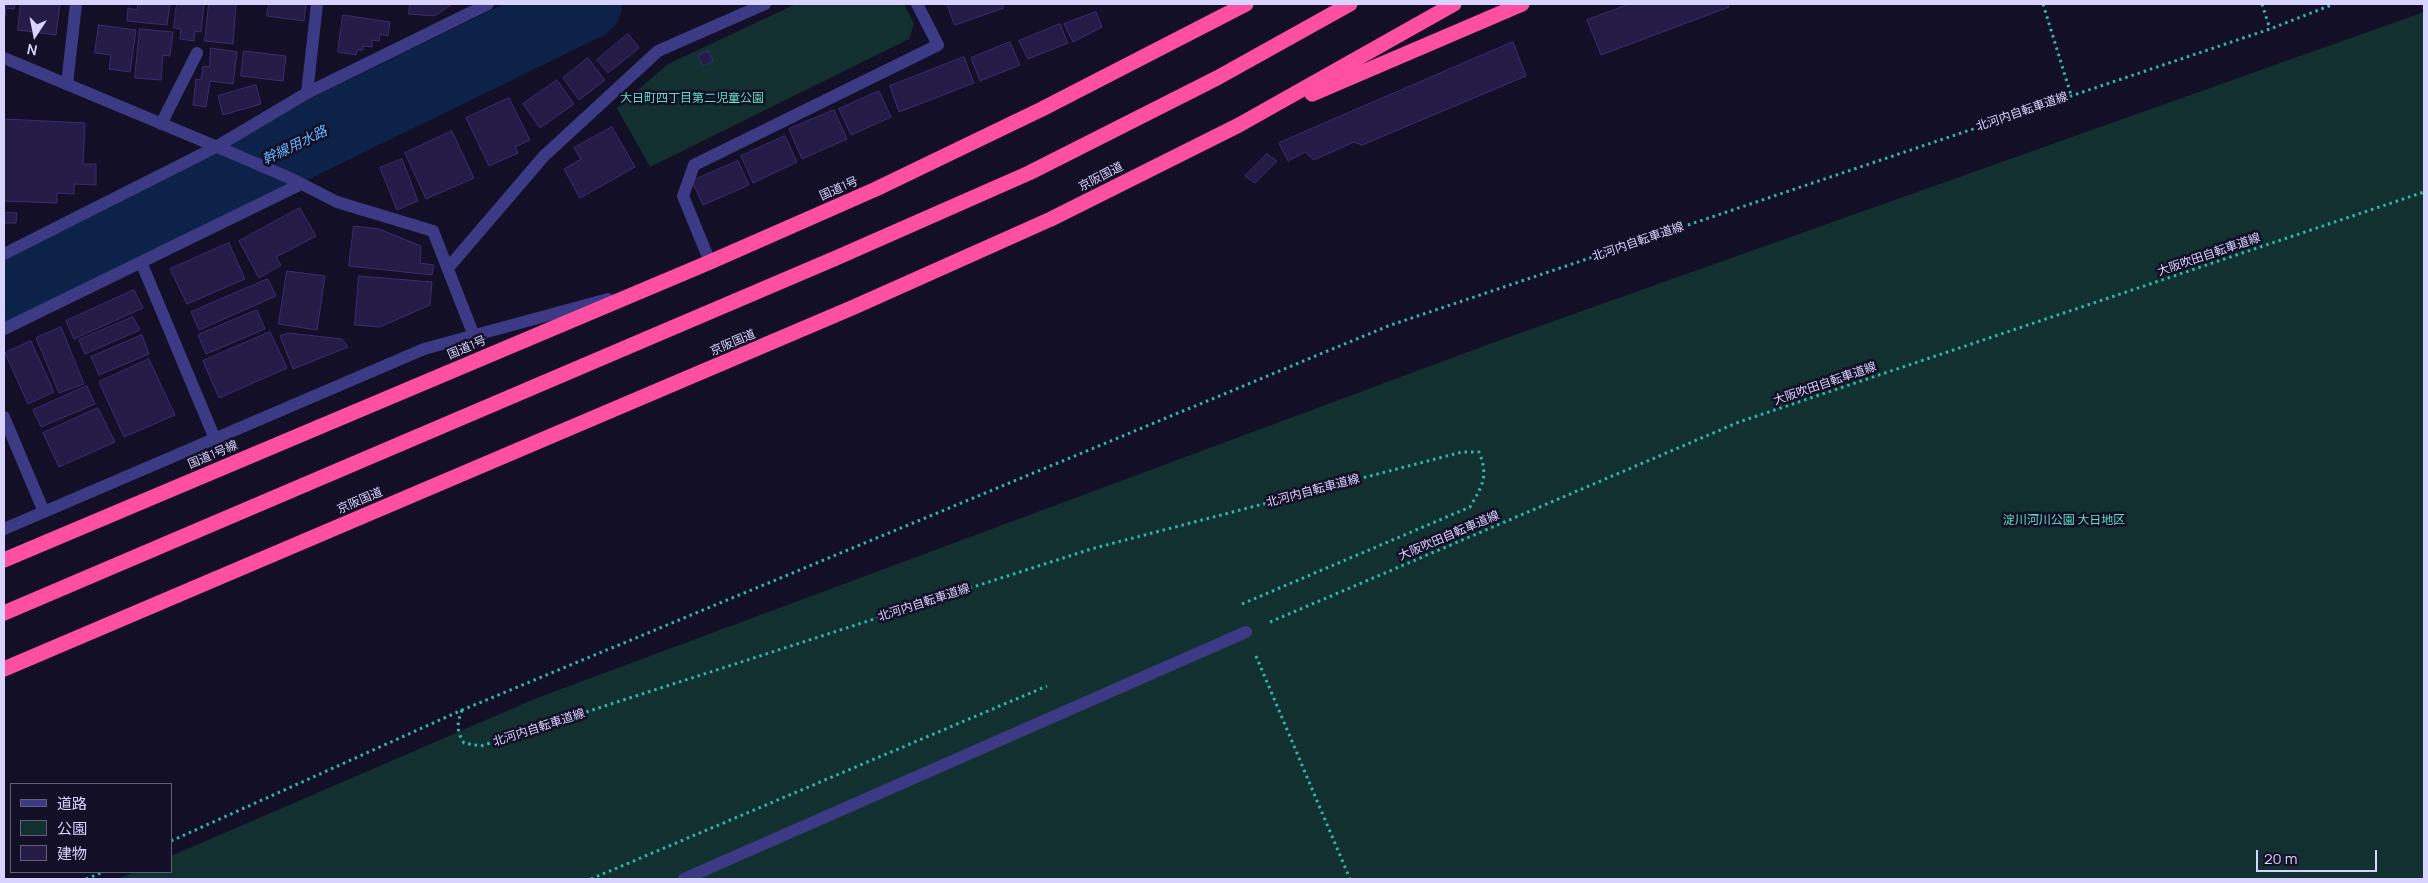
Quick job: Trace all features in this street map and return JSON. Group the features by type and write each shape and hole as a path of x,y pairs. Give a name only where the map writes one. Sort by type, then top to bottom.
{"highway":[{"name":"国道1号","path":"434,378 710,262 920,168 1042,109 1246,4"},
{"path":"4,613 836,258 1029,173 1216,78 1350,4"},
{"name":"京阪国道","path":"4,669 854,307 1051,219 1239,124 1454,4"},
{"path":"1239,124 1522,4"},
{"name":"国道1号線","path":"4,560 434,378"}],"street":[{"path":"67,84 76,4"},
{"path":"307,93 317,4"},
{"path":"4,254 221,149 307,93 488,4"},
{"path":"448,268 544,156 658,51 765,4"},
{"path":"710,262 683,196 694,165 938,45 917,4"},
{"path":"161,124 196,53"},
{"path":"4,58 221,149 297,182 337,202 433,231 474,336"},
{"path":"4,329 141,262 297,182"},
{"path":"141,262 215,439"},
{"path":"4,529 424,349 645,290"},
{"path":"4,417 44,512"},
{"path":"684,879 1246,632"}],"path":[{"path":"2043,4 2071,96"},
{"path":"2262,4 2270,29"},
{"name":"北河内自転車道線","path":"1241,604 1470,507 1480,490 1486,469 1479,452 1462,452 1091,549 481,746 464,743 458,733 458,723 462,710 1388,326 2270,29 2334,4"},
{"name":"大阪吹田自転車道線","path":"1246,632 1739,422 2424,192"},
{"path":"1246,632 1350,879"},
{"path":"591,879 1049,686"},
{"path":"172,841 462,710"},
{"path":"86,879 101,873"}],"green space":[{"name":"大日町四丁目第二児童公園","path":"796,4 904,4 914,24 909,39 650,167 617,108 668,64"},
{"name":"淀川河川公園 大日地区","path":"2424,12 2424,879 118,879 133,873 172,873 172,856 537,698 1492,343"}],"building":[{"path":"4,4 15,4 14,9 6,8 5,16"},
{"path":"21,4 60,4 56,35 18,30"},
{"path":"138,4 170,4 167,25 127,21 128,8 137,10"},
{"path":"177,4 204,4 201,32 195,31 194,41 180,39 181,29 174,28"},
{"path":"209,4 236,4 233,44 205,41"},
{"path":"269,4 306,4 304,21 267,16"},
{"path":"410,4 452,4 435,16 409,14"},
{"path":"947,4 1002,4 1004,8 955,25"},
{"path":"1630,4 1728,4 1729,7 1601,55 1587,20"},
{"path":"1096,12 1102,27 1073,42 1064,24"},
{"path":"343,15 390,22 388,36 380,34 379,41 372,40 372,47 363,46 363,50 357,50 356,55 338,52"},
{"path":"1060,24 1068,43 1028,59 1019,41"},
{"path":"99,25 136,30 130,72 109,69 111,55 95,53"},
{"path":"140,29 173,32 170,56 163,55 161,80 135,78"},
{"path":"628,34 639,48 608,73 597,60"},
{"path":"1010,42 1020,65 980,81 971,58"},
{"path":"1513,42 1526,76 1362,145 1354,142 1314,160 1305,152 1288,161 1279,143"},
{"path":"211,48 237,52 233,84 210,81 206,107 193,105 196,79 201,80 203,66 209,67"},
{"path":"244,51 286,56 283,81 241,76"},
{"path":"708,51 713,61 703,66 698,56"},
{"path":"964,57 974,83 899,112 890,86"},
{"path":"588,58 605,80 579,100 563,78"},
{"path":"557,80 574,104 540,128 523,104"},
{"path":"256,85 261,104 223,115 218,96"},
{"path":"879,91 891,117 851,135 839,109"},
{"path":"509,98 530,140 515,147 518,153 489,166 466,118"},
{"path":"834,110 847,139 802,159 789,129"},
{"path":"4,119 85,123 83,164 96,164 96,185 74,184 74,194 57,193 57,203 4,201"},
{"path":"612,127 635,167 580,198 564,169 581,159 574,148"},
{"path":"452,131 474,178 426,199 405,153"},
{"path":"785,136 797,162 753,183 741,156"},
{"path":"1267,154 1277,161 1255,183 1245,176"},
{"path":"402,159 418,201 397,210 380,168"},
{"path":"738,161 749,185 703,205 692,181"},
{"path":"300,208 316,236 276,257 281,265 259,278 239,241"},
{"path":"4,212 17,213 16,223 4,223"},
{"path":"354,226 379,229 421,246 420,263 434,265 432,275 349,266"},
{"path":"229,243 245,279 187,304 170,269"},
{"path":"287,271 325,276 317,330 279,324"},
{"path":"359,276 432,282 430,305 380,327 355,325"},
{"path":"268,279 276,296 199,330 191,312"},
{"path":"134,290 143,308 74,339 66,321"},
{"path":"257,310 265,329 206,354 198,335"},
{"path":"133,317 140,330 85,354 79,340"},
{"path":"61,327 84,384 59,393 36,338"},
{"path":"270,332 287,368 219,398 203,361"},
{"path":"289,333 342,339 348,347 293,369 280,336"},
{"path":"142,335 149,354 99,375 91,357"},
{"path":"31,341 54,392 28,404 5,353"},
{"path":"149,359 175,415 124,437 99,382"},
{"path":"87,386 95,404 41,427 33,410"},
{"path":"98,408 115,442 59,467 43,433"}],"waterway":[{"name":"幹線用水路","path":"4,288 586,4"}]}
